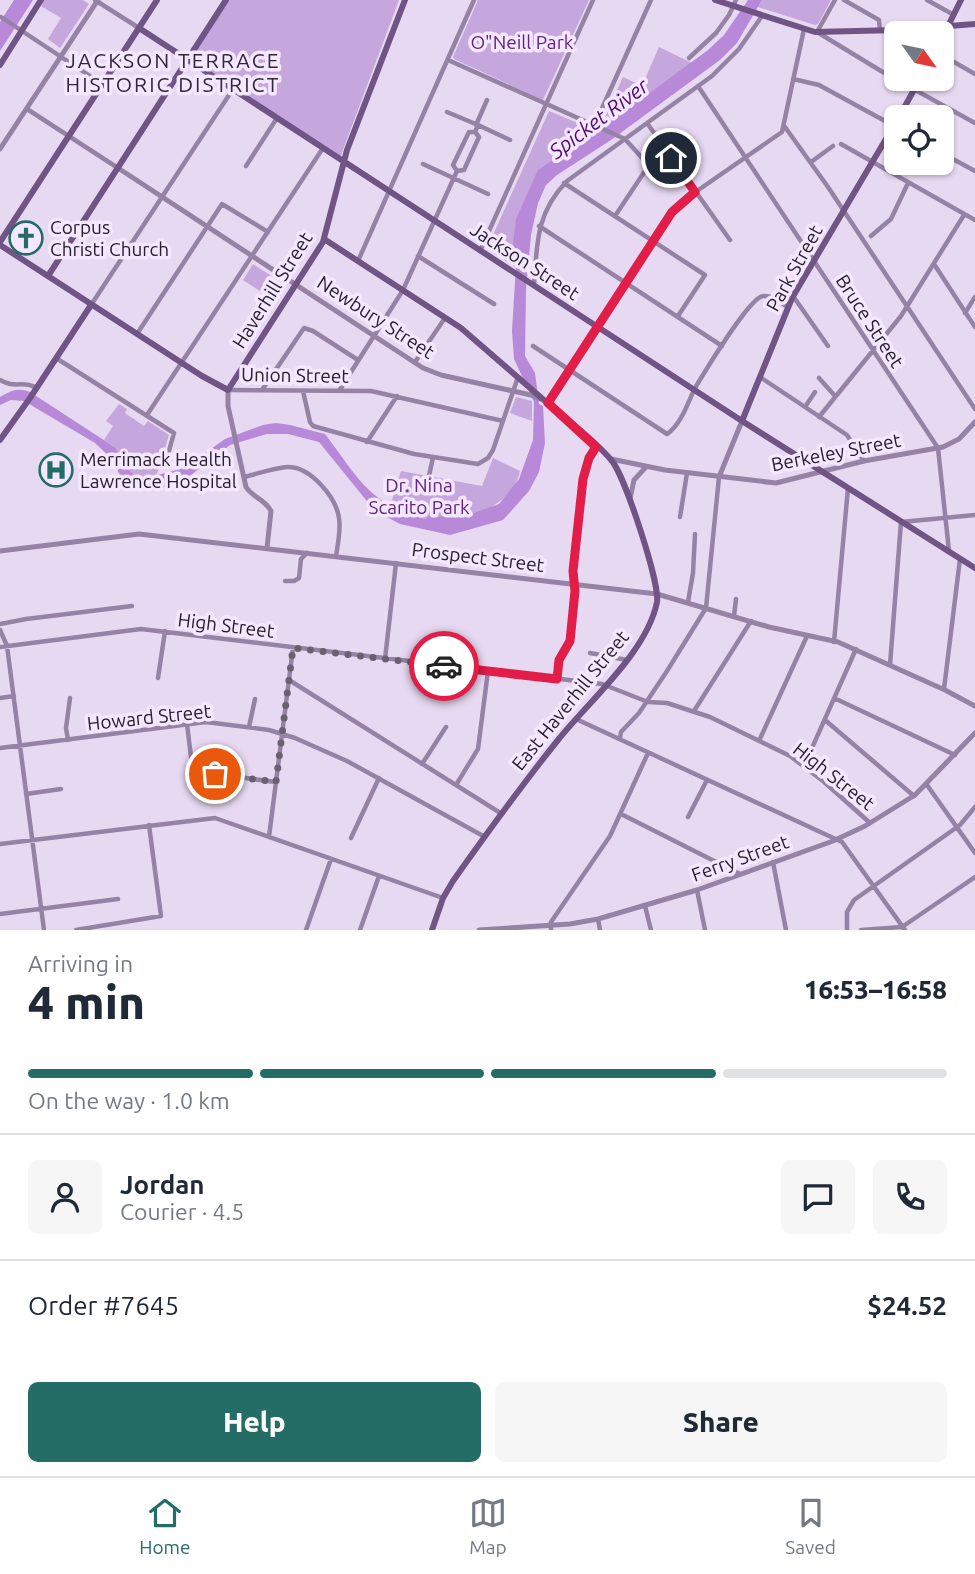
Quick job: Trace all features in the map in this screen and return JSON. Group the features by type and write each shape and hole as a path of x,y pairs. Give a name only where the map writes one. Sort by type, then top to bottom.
{"main road":[{"path":"0,65 20,29 41,0"},
{"path":"0,244 157,0"},
{"path":"48,276 226,0"},
{"name":"Haverhill Street","path":"228,390 324,239 344,162 405,0"},
{"path":"715,0 734,3 741,9 817,32 884,31"},
{"path":"951,21 961,0"},
{"path":"954,25 975,23"},
{"name":"Jackson Street","path":"139,28 694,390 975,568"},
{"name":"Park Street","path":"742,421 793,296 884,144"},
{"path":"324,239 466,332 611,459 621,476 630,502 657,594"},
{"name":"Union Street","path":"0,244 91,305 228,390"},
{"path":"0,440 91,305"},
{"name":"East Haverhill Street","path":"432,930 443,898 485,836 530,775 627,660 650,620 657,604 657,594"}],"street":[{"path":"0,149 96,0"},
{"name":"Jackson Street","path":"96,0 139,28"},
{"path":"358,261 474,0"},
{"path":"480,251 593,0"},
{"path":"597,127 650,0"},
{"path":"835,0 817,32 884,71"},
{"path":"844,0 879,20 880,31"},
{"path":"928,0 954,15"},
{"path":"689,58 716,33 734,3"},
{"path":"532,284 539,226 548,204 564,183 724,65 739,49 760,15"},
{"path":"1,17 102,84"},
{"path":"546,402 672,212 695,192 778,137 785,127 804,29"},
{"path":"448,60 625,139 644,160 647,168 615,216"},
{"path":"954,62 975,74"},
{"path":"793,79 814,83 884,119"},
{"name":"Bruce Street","path":"698,86 938,448 949,552"},
{"path":"91,305 233,89"},
{"path":"918,91 975,123"},
{"path":"475,132 487,100"},
{"name":"Newbury Street","path":"27,108 415,362 440,375 531,395 546,402"},
{"path":"447,112 510,140"},
{"path":"246,166 277,118"},
{"path":"647,123 730,240"},
{"path":"785,127 975,409"},
{"path":"457,171 453,165 469,132 475,132"},
{"path":"457,171 464,170 479,137 475,132"},
{"path":"841,145 975,220"},
{"path":"811,162 833,146"},
{"path":"147,415 323,148"},
{"path":"954,160 975,171"},
{"path":"423,164 488,194"},
{"path":"339,391 403,290 457,171"},
{"path":"564,183 705,275 678,316"},
{"path":"871,236 891,219 908,183"},
{"path":"137,334 222,204 268,232"},
{"path":"820,416 907,308 964,215"},
{"path":"539,226 722,346"},
{"path":"418,256 494,304"},
{"path":"934,264 975,327"},
{"path":"533,346 667,434 675,428 694,390 755,299 763,296 772,298 788,307"},
{"path":"793,296 828,346"},
{"path":"965,313 975,297"},
{"path":"415,362 445,318"},
{"path":"262,390 304,328 358,360"},
{"path":"56,358 174,433 167,458"},
{"path":"759,377 846,435 864,461"},
{"path":"303,391 313,426 367,442 478,464 484,462 493,450 519,378"},
{"path":"819,378 835,396"},
{"path":"0,380 10,386 27,383 36,389"},
{"path":"228,390 226,397 244,477 251,494 264,501 271,511 267,548"},
{"name":"Union Street","path":"228,390 372,391 503,421"},
{"path":"805,407 815,392"},
{"path":"367,442 397,396"},
{"name":"Park Street","path":"719,477 742,421"},
{"name":"Berkeley Street","path":"611,459 687,473 776,483 864,461 938,448 959,439 975,422"},
{"path":"557,679 559,660 569,643 575,591 573,571 583,479 589,458 596,447"},
{"path":"429,477 433,457"},
{"path":"244,477 286,467 296,468 314,479 337,507 340,533 336,556"},
{"path":"630,502 631,485 646,467"},
{"path":"680,517 687,473"},
{"path":"621,738 621,733 647,701 706,608 719,477"},
{"path":"834,642 848,488"},
{"path":"890,665 901,522 975,515"},
{"name":"Prospect Street","path":"0,551 139,534 657,594 856,649 975,706"},
{"path":"688,602 695,534"},
{"path":"285,581 299,578 301,559 308,553"},
{"path":"944,689 960,559"},
{"path":"385,659 396,563"},
{"path":"734,616 736,599"},
{"path":"44,930 7,646 0,627 26,619 132,606"},
{"path":"694,711 751,621"},
{"name":"High Street","path":"0,647 128,629 165,631 605,686 647,701 667,703 694,711 789,756 870,823"},
{"path":"158,678 165,631"},
{"path":"758,741 807,636"},
{"path":"269,837 293,648"},
{"path":"804,766 856,649"},
{"path":"590,653 627,660"},
{"path":"456,785 478,749 488,671"},
{"path":"289,680 502,814"},
{"path":"0,698 14,696"},
{"path":"68,740 66,728 70,698"},
{"path":"834,698 956,755"},
{"path":"249,727 255,699"},
{"path":"576,719 845,845 904,928"},
{"path":"825,720 914,796"},
{"name":"Howard Street","path":"0,748 206,722 249,727 282,733 379,778 485,836"},
{"path":"187,724 192,765"},
{"path":"422,764 446,727"},
{"name":"Ferry Street","path":"479,930 551,928 598,919 697,890 836,840 914,796 975,733"},
{"path":"551,928 610,836 648,753"},
{"path":"206,791 206,781 210,775 231,775 276,782"},
{"path":"351,838 379,778"},
{"path":"688,817 706,780"},
{"path":"927,785 975,853"},
{"path":"26,794 61,789"},
{"path":"846,930 847,912 854,900 957,827 975,807"},
{"path":"621,814 740,874"},
{"path":"0,844 215,818 443,898"},
{"path":"76,930 109,927 161,916 149,825"},
{"path":"306,930 331,859"},
{"path":"773,862 786,930"},
{"path":"360,930 379,876"},
{"path":"861,930 904,928 975,877"},
{"path":"697,890 705,930"},
{"path":"0,914 118,899"},
{"path":"645,906 651,930"},
{"path":"598,919 600,930"}],"green space":[{"path":"44,0 83,0 89,4 60,48 48,39 61,18 41,6"},
{"path":"229,0 399,0 340,158 191,59"},
{"name":"O\"Neill Park","path":"478,0 589,0 543,100 454,59"},
{"path":"762,0 831,0 815,25 758,7"},
{"path":"659,47 692,63 607,125 602,123 623,77 642,86"},
{"path":"549,111 597,131 538,171 522,208 513,243 515,267 487,248"},
{"path":"253,264 270,275 260,291 243,280"},
{"path":"516,397 532,401 532,421 510,413"},
{"path":"119,404 127,409 125,413 144,426 148,421 169,435 157,474 150,477 133,476 116,448 104,440 113,426 106,421"},
{"name":"Dr. Nina Scarito Park","path":"493,458 520,471 517,481 505,497 477,514 457,518 429,516 425,519 401,513 387,502 392,500 401,471 482,486"}],"shaded area":[{"path":"14,0 33,0 0,51 0,22"},
{"path":"748,0 762,0 737,43 720,60 546,185 538,203 531,235 526,289 525,356 535,373 539,404 543,406 545,443 539,472 529,491 503,520 450,535 400,524 370,505 319,442 288,434 267,434 230,445 191,475 172,485 151,491 131,486 121,477 111,458 95,443 24,401 11,400 0,405 0,397 11,391 30,392 116,448 135,477 150,477 184,468 225,439 276,423 325,434 366,487 391,506 406,513 425,519 429,516 460,518 499,504 519,479 533,440 534,402 514,359 512,331 516,265 513,243 516,219 538,170 609,123 708,50 724,35"}],"way so far":[{"path":"215,774 276,782 293,648 444,666"}],"place":[{"name":"Corpus Christi Church","path":"26,238"},
{"name":"Merrimack Health Lawrence Hospital","path":"56,470"}],"district":[{"name":"JACKSON TERRACE HISTORIC DISTRICT","path":"173,73"}],"route":[{"path":"444,666 557,679 559,660 570,641 575,591 573,571 583,479 589,458 596,447 548,403 672,212 695,192 671,158"}],"water label":[{"name":"Spicket River","path":"599,119"}]}
